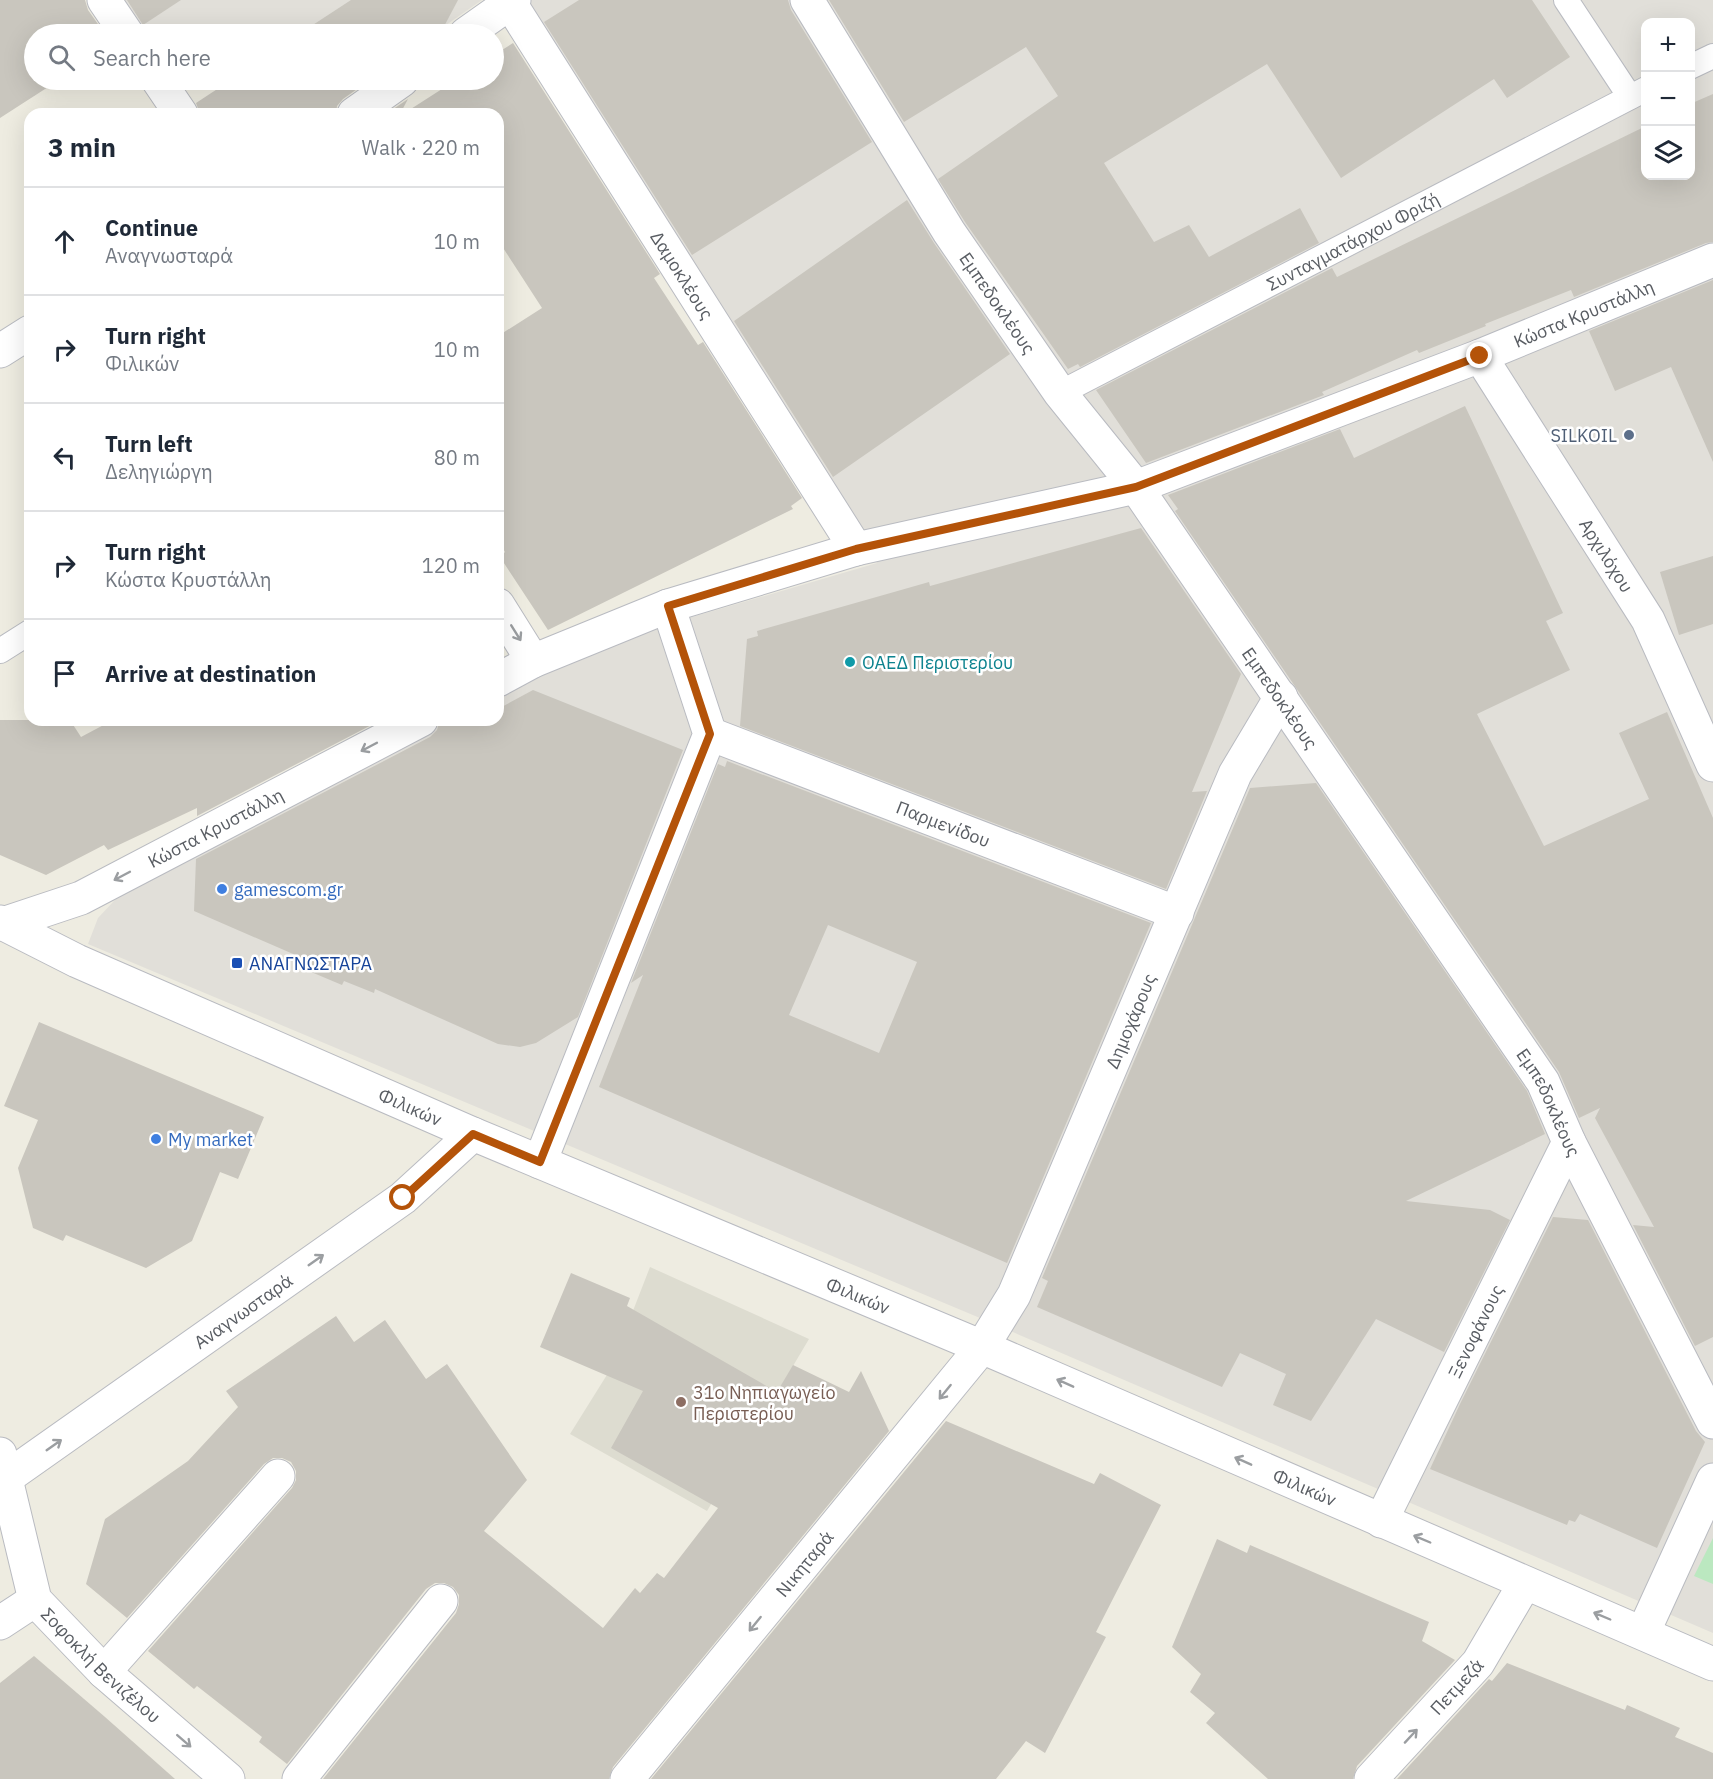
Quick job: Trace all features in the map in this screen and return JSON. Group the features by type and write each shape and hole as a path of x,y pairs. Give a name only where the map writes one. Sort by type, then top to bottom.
{"street":[{"path":"104,0 120,24"},
{"name":"Εμπεδοκλέους","path":"807,0 949,232 1060,393 1136,487 1544,1082 1569,1142 1713,1422"},
{"path":"480,24 512,1"},
{"name":"Δαμοκλέους","path":"512,1 856,549"},
{"path":"165,90 177,108"},
{"path":"362,108 388,90"},
{"name":"Κώστα Κρυστάλλη","path":"504,677 533,661 668,606 856,549 1136,487 1480,356 1713,260"},
{"path":"0,351 24,336"},
{"name":"Αρχιλόχου","path":"1480,356 1648,620 1713,765"},
{"path":"540,1162 710,734 668,606"},
{"path":"504,615 533,661"},
{"name":"Δημοχάρους","path":"982,1347 1014,1295 1235,774 1281,697"},
{"name":"Κώστα Κρυστάλλη","path":"1,923 81,898 410,726"},
{"name":"Παρμενίδου","path":"710,734 1177,913"},
{"name":"Φιλικών","path":"1,923 88,966 473,1134 982,1347 1713,1664"},
{"name":"Αναγνωσταρά","path":"3,1466 403,1198 473,1134"},
{"name":"Ξενοφάνους","path":"1381,1521 1569,1142"},
{"name":"Νικηταρά","path":"627,1779 982,1347"},
{"name":"Σοφοκλή Βενιζέλου","path":"3,1466 35,1600 104,1672 228,1779"},
{"path":"104,1672 278,1476"},
{"path":"1643,1633 1713,1480"},
{"name":"Πετμεζά","path":"1371,1779 1478,1663 1525,1583"},
{"path":"0,1623 35,1600"},
{"path":"299,1779 441,1601"}],"lane":[{"path":"1566,0 1638,93"},
{"path":"1695,65 1713,56"},
{"name":"Συνταγματάρχου Φριζή","path":"1060,393 1638,93"},
{"path":"0,651 24,636"}],"shaded area":[{"path":"124,0 482,0 447,24 140,24"},
{"path":"517,0 1713,0 1713,1633 980,1318 88,944 98,918 128,886 438,726 504,726 504,693 597,645 877,563"},
{"name":"31ο Νηπιαγωγείο Περιστερίου","path":"650,1267 809,1339 707,1511 570,1434 610,1370"}],"green space":[{"path":"1713,1538 1713,1584 1694,1576"}],"building":[{"path":"0,0 85,0 88,10 98,24 24,24 24,90 43,90 0,118"},
{"path":"127,0 181,0 145,24"},
{"path":"351,0 458,0 445,24 314,24"},
{"path":"579,0 788,0 791,10 872,142 692,255 544,22"},
{"path":"829,0 1532,0 1570,57 1507,98 1494,79 1341,178 1267,64 1104,163 1154,242 1189,225 1209,257 1300,208 1319,243 1080,367 1078,364 1068,369 965,222 938,179 1058,96 1026,47 904,122"},
{"path":"513,43 660,274 654,278 698,345 703,342 802,498 791,506 793,509 548,630 504,563 504,332 542,308 504,249 504,108 412,108 440,90 504,90 504,49"},
{"path":"216,90 356,90 343,99 337,108 198,108 196,103"},
{"path":"1713,94 1713,242 1574,297 1571,290 1419,353 1417,350 1322,392 1324,395 1146,463 1096,390 1332,268 1337,277 1641,128 1641,180 1695,180 1695,102"},
{"path":"408,99 403,108 395,108"},
{"path":"907,200 1010,354 833,477 734,321"},
{"path":"1713,280 1713,462 1671,367 1615,391 1589,331"},
{"path":"1465,406 1563,613 1546,621 1570,670 1477,714 1544,846 1649,799 1619,733 1667,712 1713,818 1713,1337 1695,1346 1633,1225 1654,1227 1595,1118 1600,1108 1579,1118 1559,1072 1175,511 1178,509 1168,495 1340,429 1354,458"},
{"path":"1141,528 1241,674 1192,792 1207,791 1166,889 740,726 747,639 758,636 757,631 929,582 930,586"},
{"path":"1713,556 1713,624 1679,635 1660,572"},
{"path":"533,690 683,750 578,1017 536,1043 520,1047 498,1044 375,989 374,993 344,981 342,985 304,969 307,960 194,911 196,859 430,737 438,726 504,726 504,706"},
{"path":"0,720 24,720 24,726 74,726 81,737 102,726 370,726 197,816 197,808 108,850 104,845 46,875 0,855"},
{"path":"727,761 1151,923 1007,1263 599,1087 643,975 631,983 718,764 725,767","holes":["828,925 917,962 879,1053 789,1015"]},
{"path":"1316,783 1527,1091 1545,1134 1406,1201 1490,1210 1510,1220 1444,1352 1376,1319 1311,1421 1273,1405 1286,1374 1240,1353 1222,1387 1037,1307 1048,1281 1042,1278 1250,788"},
{"path":"39,1022 264,1117 238,1179 220,1172 192,1241 146,1268 66,1235 63,1241 33,1228 18,1168 38,1120 4,1106"},
{"path":"1553,1217 1588,1220 1696,1431 1705,1442 1657,1548 1580,1514 1575,1522 1569,1520 1567,1525 1430,1469"},
{"path":"571,1273 630,1298 627,1306 777,1392 793,1365 849,1392 861,1371 889,1431 613,1767 609,1779 323,1779 456,1613 459,1595 453,1587 444,1583 435,1583 426,1589 287,1764 259,1742 262,1737 197,1686 194,1689 148,1651 292,1488 296,1480 296,1471 291,1462 282,1458 273,1458 264,1464 127,1618 86,1584 105,1519 188,1461 238,1407 226,1391 336,1316 354,1342 385,1320 426,1379 447,1364 527,1480 484,1531 603,1628 635,1588 640,1593 657,1573 664,1578 718,1508 611,1448 643,1391 540,1347"},
{"path":"946,1421 1094,1484 1100,1473 1161,1505 1096,1632 1106,1637 1045,1753 1026,1741 996,1779 651,1779"},
{"path":"1217,1539 1247,1553 1250,1545 1429,1622 1422,1641 1455,1660 1357,1766 1353,1779 1268,1779 1206,1723 1215,1713 1190,1692 1201,1674 1172,1647"},
{"path":"34,1656 175,1779 0,1779 0,1683"},
{"path":"1507,1663 1625,1710 1627,1705 1680,1728 1675,1737 1713,1753 1713,1779 1397,1779 1489,1679 1492,1681"}],"place":[{"name":"SILKOIL","path":"1629,435"},
{"name":"ΟΑΕΔ Περιστερίου","path":"850,662"},
{"name":"gamescom.gr","path":"222,889"},
{"name":"ΑΝΑΓΝΩΣΤΑΡΑ","path":"237,963"},
{"name":"My market","path":"156,1139"},
{"name":"31ο Νηπιαγωγείο Περιστερίου","path":"681,1402"}],"route":[{"path":"403,1198 473,1134 540,1162 710,734 668,606 856,549 1136,487 1480,356"}]}
